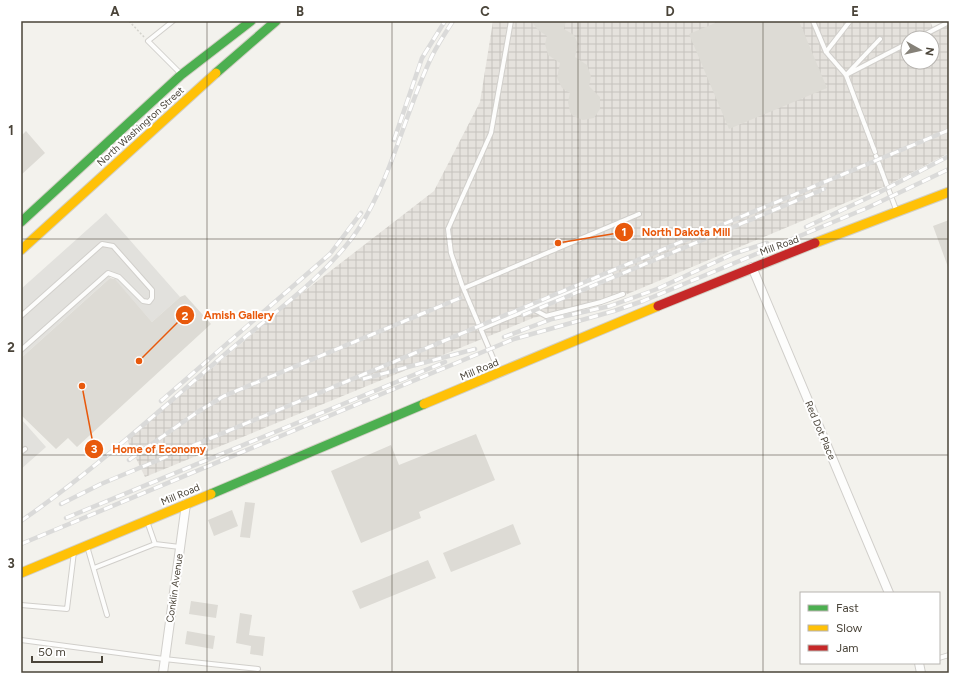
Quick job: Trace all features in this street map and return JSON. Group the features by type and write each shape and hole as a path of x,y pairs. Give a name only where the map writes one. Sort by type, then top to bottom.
{"street":[{"name":"North Washington Street","path":"21,222 55,205 116,149 181,75 250,21"},
{"name":"North Washington Street","path":"21,250 55,205 116,149 216,72 276,21"},
{"name":"Mill Road","path":"21,573 752,266 949,192"},
{"name":"Red Dot Place","path":"752,266 889,592"},
{"name":"Conklin Avenue","path":"163,673 186,504"}],"lane":[{"path":"173,21 148,41 181,75"},
{"path":"499,372 451,253 448,229 491,133 511,21"},
{"path":"813,21 826,52 846,74 897,212"},
{"path":"826,52 850,21"},
{"path":"934,30 949,22"},
{"path":"846,74 880,38"},
{"path":"846,74 900,47"},
{"path":"464,288 639,214"},
{"path":"21,316 102,244 113,246 152,290 152,298 149,302 143,300 119,277 108,273 21,350"},
{"path":"481,330 611,275"},
{"path":"531,308 546,316 601,302 623,294"},
{"path":"147,520 155,544"},
{"path":"94,568 155,544 180,547"},
{"path":"87,545 108,615"},
{"path":"21,605 67,609 74,551"},
{"path":"21,640 164,659 258,669"}],"path":[{"path":"129,21 148,41"}],"shaded area":[{"path":"493,21 930,21 934,30 949,25 949,153 888,185 625,295 533,318 145,477 127,440 289,303 434,191 480,102"},
{"path":"106,213 180,297 152,322 112,276 21,358 21,289"},
{"path":"21,419 46,447 21,469"}],"building":[{"path":"531,21 566,21 564,29 574,35 578,44 575,57 587,65 591,76 589,86 600,97 600,109 594,118 583,120 573,116 570,112 568,102 570,93 562,88 557,78 560,63 548,55 545,44 547,36 538,30"},
{"path":"720,21 799,21 827,88 729,129 689,34"},
{"path":"26,131 45,153 21,175 21,136"},
{"path":"949,220 949,267 948,267 933,226"},
{"path":"110,278 115,279 152,322 180,297 185,295 211,324 77,447 68,438 56,449 21,415 21,358"},
{"path":"476,434 495,480 419,512 421,518 361,543 331,471 391,445 399,465"},
{"path":"245,502 255,503 250,538 240,537"},
{"path":"232,510 238,526 214,536 208,520"},
{"path":"513,524 521,544 451,572 443,553"},
{"path":"428,560 436,578 360,609 352,591"},
{"path":"191,601 218,605 216,618 189,614"},
{"path":"240,613 252,615 249,635 265,637 263,656 250,654 251,646 236,643"},
{"path":"187,631 215,636 213,649 185,644"}],"railway":[{"path":"394,140 422,58 445,21"},
{"path":"21,521 75,481 128,438 300,292 347,245 371,208 381,187 423,77 434,52 453,21"},
{"path":"61,504 101,484 949,130"},
{"path":"806,227 878,193 949,156"},
{"path":"21,544 514,339 614,311 643,301 867,208 949,169"},
{"path":"523,315 824,189"},
{"path":"161,401 330,254 361,213"},
{"path":"504,337 552,319 610,306 657,289 733,254 767,243"},
{"path":"129,460 196,413 224,396 460,298"},
{"path":"363,379 475,349"},
{"path":"66,518 445,362"}],"traffic: fast":[{"path":"21,222 181,75 251,21"},
{"path":"216,73 276,21"},
{"path":"211,494 424,404"}],"traffic: slow":[{"path":"21,250 216,73"},
{"path":"815,243 949,192"},
{"path":"424,404 658,306"},
{"path":"21,573 211,494"}],"traffic: jam":[{"path":"658,306 815,243"}],"place":[{"name":"North Dakota Mill","path":"558,243"},
{"name":"Amish Gallery","path":"139,361"},
{"name":"Home of Economy","path":"82,386"}]}
